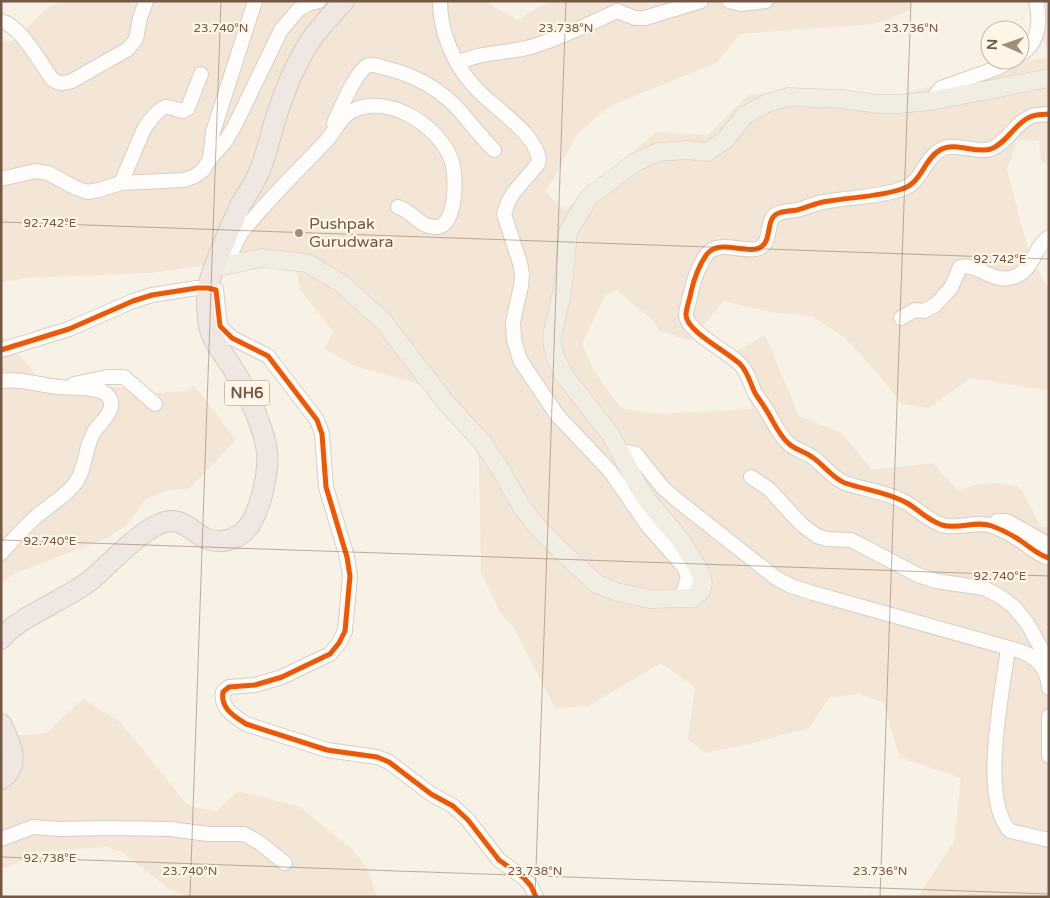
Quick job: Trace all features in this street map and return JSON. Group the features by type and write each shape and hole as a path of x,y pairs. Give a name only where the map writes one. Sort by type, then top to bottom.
{"highway":[{"name":"NH6","path":"1,639 25,620 90,581 145,531 159,524 172,521 186,525 205,539 222,541 236,538 246,531 259,503 265,478 268,456 266,441 247,393 232,366 216,346 210,333 208,288 220,267 229,230 258,174 268,150 288,83 316,33 344,1"},
{"path":"1,724 13,752 13,762 7,775 1,779"}],"main road":[{"path":"220,267 261,258 307,264 342,284 384,321 442,398 482,442 534,523 597,584 617,592 650,599 693,598 701,592 703,583 701,574 680,539 647,500 610,434 563,374 555,356 552,342 563,288 568,232 589,197 634,163 658,152 687,150 707,152 725,140 744,116 767,103 789,97 842,99 878,104 931,101 1049,78"}],"street":[{"path":"1,21 6,22 20,34 52,79 64,84 128,49 136,39 146,1"},
{"path":"210,160 213,132 255,1"},
{"path":"1,179 35,171 48,173 87,192 122,183 184,180 195,176 203,170 225,142 281,30 298,10 308,4 319,1"},
{"path":"440,1 445,36 458,63 473,85 518,125 531,141 539,158 538,164 514,192 504,214 522,274 514,322 514,340 520,360 557,414 610,471 648,526 684,567 688,577 683,593 686,599"},
{"path":"458,63 480,54 512,51 533,46 574,31 617,11 635,18 645,18 701,1"},
{"path":"729,1 741,4 766,1"},
{"path":"1030,48 1035,40 1039,14 1036,1"},
{"path":"329,138 337,116 354,82 367,66 372,65 402,72 440,92 494,150"},
{"path":"931,101 941,88 991,70"},
{"path":"122,183 144,129 149,122 166,106 183,110 188,108 201,74"},
{"path":"220,267 241,233 329,138 347,114 352,111 367,107 388,107 410,116 429,130 443,145 451,159 455,173 451,214 448,222 439,227 428,227 419,222 406,210 398,207"},
{"path":"1049,114 1030,117 994,148 982,150 951,148 941,150 929,161 915,182 902,189 876,195 825,201 777,214 771,221 768,238 764,245 754,249 732,246 711,250 707,253 695,278 686,316 691,328 732,357 745,371 760,401 785,440 792,447 813,457 844,483 906,502 932,521 951,527 979,523 1003,530 1049,558"},
{"path":"901,318 915,310 924,311 935,305 951,288 960,267 973,267 985,274 1003,278 1022,273 1028,267 1034,253 1042,242 1049,238"},
{"path":"1,350 69,330 132,301 152,295 171,291 208,288 216,290 218,319 224,332 268,356 317,420 322,434 326,487 348,557 350,576 345,631 339,644 330,654 282,677 255,684 229,687 223,692 224,706 234,717 246,724 327,750 377,757 389,762 431,794 453,806 499,860 524,878 531,886 536,897"},
{"path":"56,387 107,377 124,377 156,404"},
{"path":"1,381 10,380 56,387 85,388 102,392 110,399 111,405 110,412 97,426 92,436 85,463 73,486 37,516 1,553"},
{"path":"620,451 636,454 663,488 677,500 763,568 791,586 1030,655 1044,668 1049,688"},
{"path":"751,477 769,489 801,524 817,536 852,540 918,575 936,581 984,588 1001,597 1014,607 1044,638 1049,662"},
{"path":"958,527 972,520 1006,522 1049,543"},
{"path":"1030,655 1044,638"},
{"path":"1008,648 995,753 995,796 1001,817 1010,831 1049,840"},
{"path":"1049,716 1049,756"},
{"path":"1,838 33,827 60,830 109,828 171,829 208,834 244,834 260,843 285,863"}],"shaded area":[{"path":"61,1 488,1 492,6 518,20 549,1 911,1 911,10 875,24 740,34 716,63 610,106 577,134 552,182 545,190 565,210 656,132 708,135 748,95 805,89 882,99 995,70 1030,70 1030,61 1049,56 1049,166 1041,161 1039,141 1017,140 1007,170 1030,256 1049,290 1049,391 971,378 928,408 902,404 880,376 845,338 812,316 769,312 724,301 690,341 659,330 653,321 617,290 605,296 582,344 594,371 621,408 654,414 752,409 735,352 765,335 799,416 842,433 872,470 933,463 958,491 977,484 1000,483 1018,487 1023,492 1041,527 1049,527 1049,897 918,897 954,841 961,778 899,757 884,703 860,694 830,697 809,728 749,744 705,753 688,739 695,687 661,663 588,706 555,708 514,628 500,612 481,573 479,460 472,439 426,386 355,366 325,349 333,332 300,289 295,263 261,258 149,273 26,278 1,282 1,43 15,40 46,9"},
{"path":"1027,1 1049,1 1049,54 1030,8"},
{"path":"1,335 37,375 152,393 186,391 194,385 236,440 189,489 168,490 145,500 127,525 107,538 16,573 1,583"},
{"path":"83,699 121,723 186,803 193,807 217,811 237,792 298,806 351,848 368,869 377,897 191,897 169,889 122,852 106,847 49,851 1,869 1,737 46,733"}],"cycle path":[{"path":"1049,114 1035,115 1025,120 1002,142 991,149 978,150 952,147 940,150 934,154 914,182 902,189 875,195 817,203 797,210 779,213 771,220 767,237 762,247 750,250 723,247 712,250 704,258 697,272 686,315 693,328 743,367 755,393 784,439 816,460 836,478 845,483 900,499 942,525 986,524 1000,529 1049,558"},
{"path":"1,350 69,329 133,301 152,295 197,288 216,290 220,326 232,338 268,356 317,420 322,434 326,487 347,557 350,576 345,631 339,643 330,654 282,677 255,685 229,687 223,692 226,707 233,715 246,724 327,750 377,757 389,762 431,794 453,806 468,820 499,860 524,878 531,886 536,897"}],"place":[{"name":"Pushpak Gurudwara","path":"299,233"}]}
